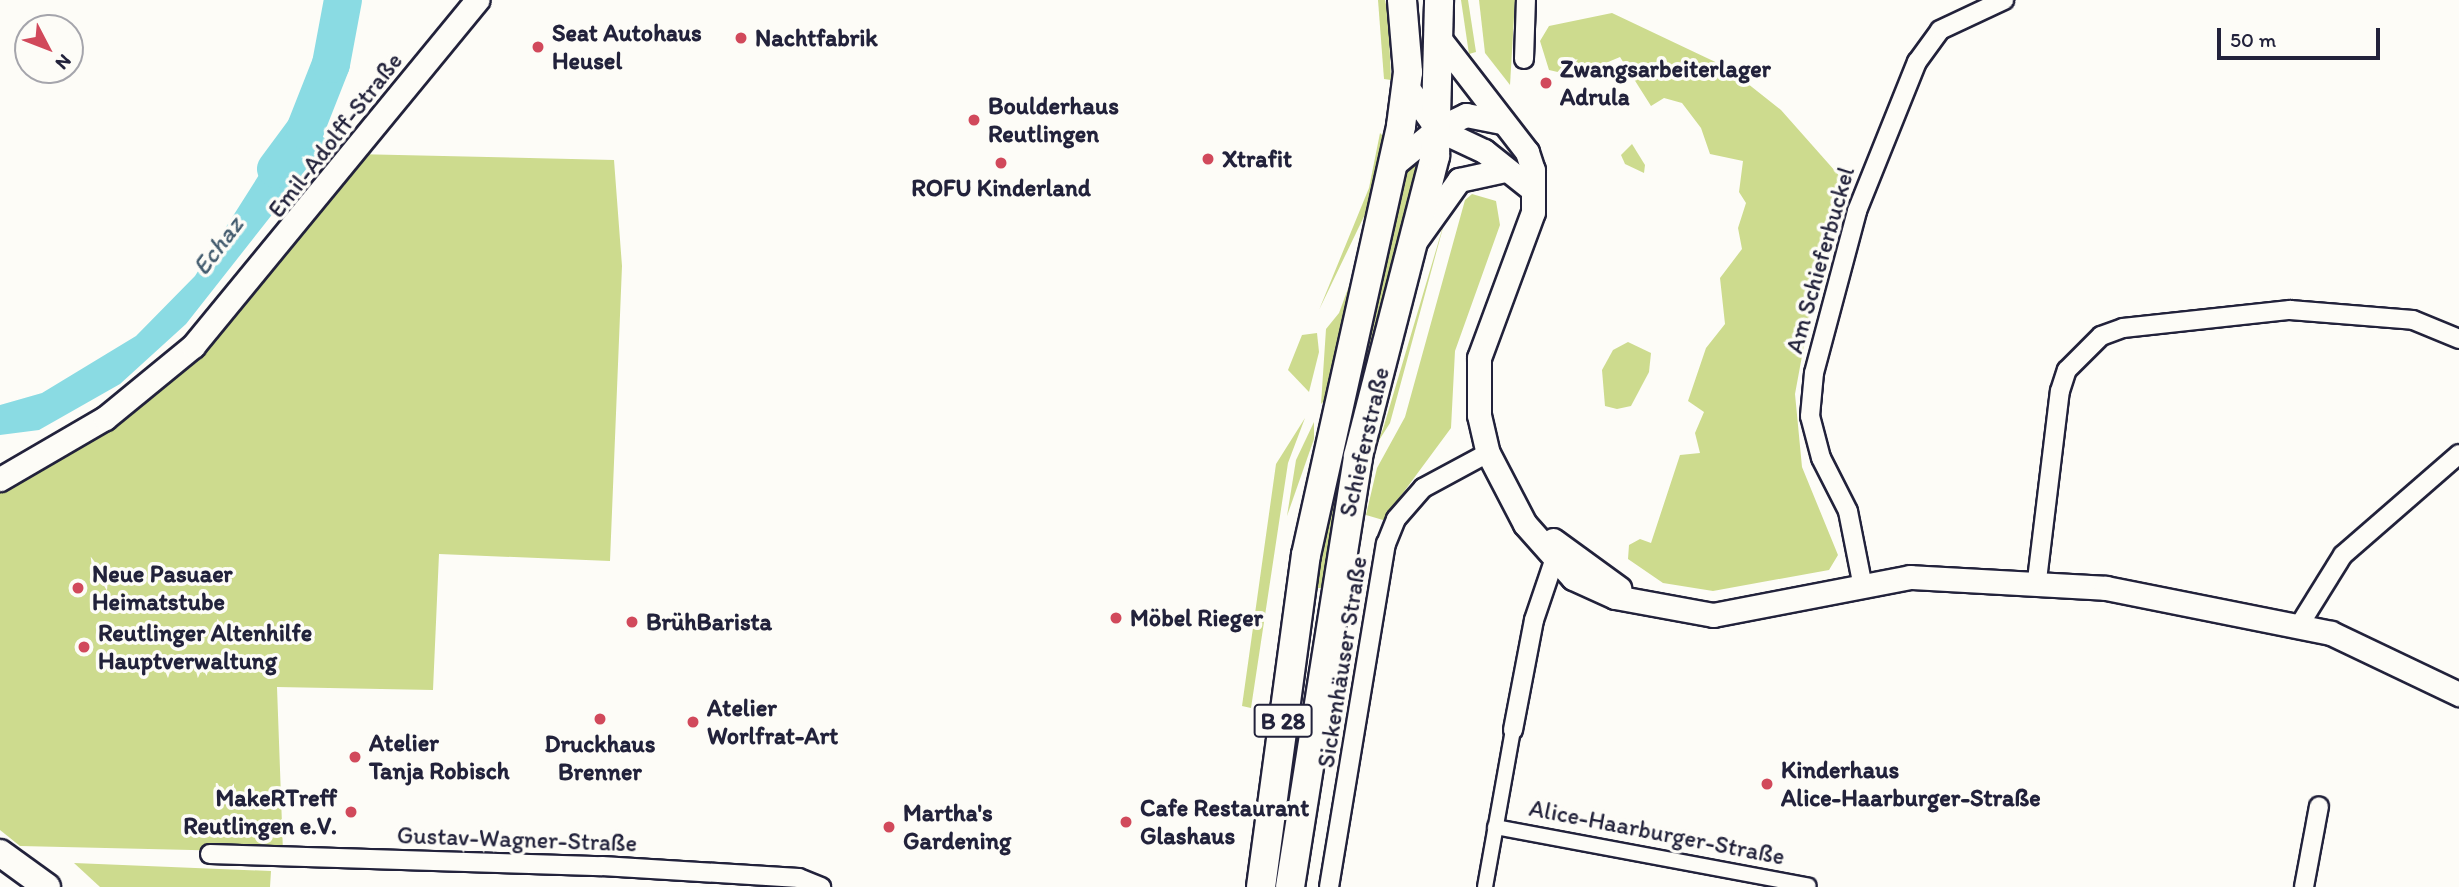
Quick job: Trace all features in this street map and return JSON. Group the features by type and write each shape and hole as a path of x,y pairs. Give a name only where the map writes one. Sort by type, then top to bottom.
{"main road":[{"name":"Schieferstraße","path":"1261,887 1306,555 1343,363 1393,165 1407,87 1402,0"},
{"name":"Schieferstraße","path":"1290,887 1343,529 1416,240 1437,129 1442,42 1439,0"},
{"path":"0,853 47,887"}],"street":[{"name":"Emil-Adolff-Straße","path":"0,479 105,418 198,341 477,0"},
{"path":"1524,59 1527,0"},
{"name":"Am Schieferbuckel","path":"1862,582 1848,511 1821,458 1810,416 1814,373 1857,211 1910,74 1940,30 2004,0"},
{"path":"1442,42 1501,122 1527,152 1532,189 1528,227 1479,358 1479,415 1488,453 1520,511 1555,553 1631,600 1713,615 1862,582 1936,576 2037,580 2169,597 2300,624 2372,648 2459,694"},
{"path":"1407,87 1437,129 1484,150 1505,170 1532,189"},
{"path":"1393,165 1437,129 1466,115 1501,122"},
{"path":"1416,240 1460,180 1505,170"},
{"path":"2037,580 2060,391 2067,370 2101,336 2123,328 2290,310 2413,320 2459,339"},
{"name":"Sickenhäuser Straße","path":"1329,887 1386,544 1396,519 1423,488 1488,453"},
{"path":"2300,624 2343,555 2459,454"},
{"name":"Alice-Haarburger-Straße","path":"1485,887 1513,730 1555,553"},
{"path":"2304,887 2319,806"},
{"name":"Alice-Haarburger-Straße","path":"1495,827 1810,886"},
{"name":"Gustav-Wagner-Straße","path":"209,854 629,867 799,878 821,887"}],"green space":[{"path":"1378,0 1385,0 1388,13 1391,80 1384,79"},
{"path":"1461,0 1468,0 1476,52 1469,54"},
{"path":"1479,0 1515,0 1510,85 1485,53"},
{"path":"1612,13 1728,68 1781,110 1851,189 1809,318 1795,394 1802,467 1838,555 1829,570 1713,591 1663,583 1628,559 1629,545 1640,539 1651,543 1680,455 1700,453 1695,433 1704,412 1688,401 1706,348 1725,324 1720,278 1742,249 1738,228 1746,203 1739,192 1743,161 1710,154 1701,128 1682,103 1664,98 1651,106 1620,57 1575,76 1549,70 1540,41 1549,26"},
{"path":"1380,133 1385,138 1370,204 1319,310 1369,188"},
{"path":"1632,144 1645,165 1644,173 1625,164 1621,155"},
{"path":"1422,152 1350,429 1321,588 1314,588 1341,427 1407,158"},
{"path":"354,154 614,160 622,266 610,561 439,554 433,690 277,687 283,852 20,846 0,830 0,479 128,402"},
{"path":"1472,194 1496,201 1500,225 1455,351 1451,428 1383,520 1366,515 1377,468 1405,417 1465,200"},
{"path":"1447,213 1390,423 1376,445 1383,429"},
{"path":"1356,267 1324,401 1321,404 1326,329 1339,313"},
{"path":"1317,333 1319,352 1309,392 1288,370 1302,335"},
{"path":"1628,342 1651,353 1649,372 1631,406 1617,409 1605,406 1602,370 1613,350"},
{"path":"1305,418 1288,463 1251,708 1242,706 1276,464"},
{"path":"1314,422 1314,439 1287,516 1296,460"},
{"path":"74,863 271,871 270,887 100,887"}],"water":[{"path":"303,126 330,141 186,324 120,384 39,430 0,435 0,405 42,393 136,336 195,276 271,156 283,158"}],"waterway":[{"name":"Echaz","path":"276,169 305,130 331,64 343,0"}],"place":[{"name":"Nachtfabrik","path":"741,38"},
{"name":"Seat Autohaus Heusel","path":"538,47"},
{"name":"Zwangsarbeiterlager Adrula","path":"1546,83"},
{"name":"Boulderhaus Reutlingen","path":"974,120"},
{"name":"Xtrafit","path":"1208,159"},
{"name":"ROFU Kinderland","path":"1001,163"},
{"name":"Neue Pasuaer Heimatstube","path":"78,588"},
{"name":"Möbel Rieger","path":"1116,618"},
{"name":"BrühBarista","path":"632,622"},
{"name":"Reutlinger Altenhilfe Hauptverwaltung","path":"84,647"},
{"name":"Druckhaus Brenner","path":"600,719"},
{"name":"Atelier Worlfrat-Art","path":"693,722"},
{"name":"Atelier Tanja Robisch","path":"355,757"},
{"name":"Kinderhaus Alice-Haarburger-Straße","path":"1767,784"},
{"name":"MakeRTreff Reutlingen e.V.","path":"351,812"},
{"name":"Cafe Restaurant Glashaus","path":"1126,822"},
{"name":"Martha's Gardening","path":"889,827"}]}
